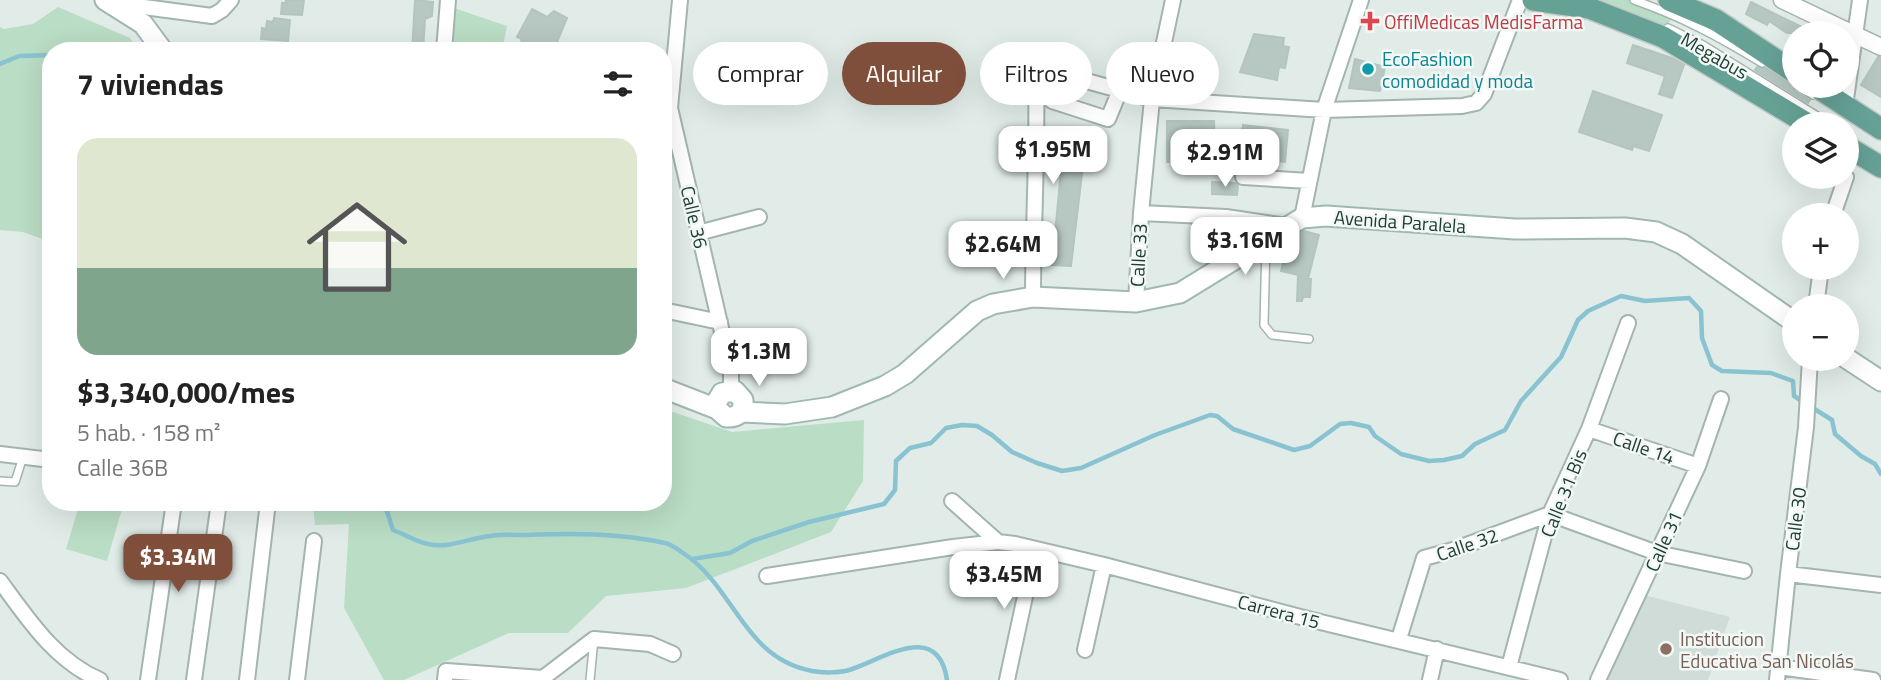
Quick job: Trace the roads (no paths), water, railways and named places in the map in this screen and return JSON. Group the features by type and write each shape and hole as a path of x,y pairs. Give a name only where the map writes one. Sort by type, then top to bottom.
{"main road":[{"path":"1533,0 1589,8 1663,37 1788,112"},
{"path":"1669,0 1716,20 1782,64"},
{"path":"107,1 143,24 156,42"},
{"path":"1835,98 1881,128"},
{"path":"1859,154 1881,167"},
{"name":"Avenida Paralela","path":"741,412 785,414 831,407 886,386 905,374 977,311 993,303 1032,297 1136,302 1180,293 1295,222 1326,216 1515,229 1625,228 1656,232 1682,244 1782,314"},
{"path":"1859,367 1881,381"},
{"path":"672,392 717,409 726,417 737,416 741,412 743,400 740,395 731,391 722,393 718,397 717,409"}],"street":[{"path":"107,1 212,16 231,0"},
{"path":"444,42 449,0"},
{"name":"Calle 36","path":"672,66 680,0"},
{"name":"Calle 33","path":"1164,42 1173,0"},
{"path":"1140,213 1295,222 1309,181 1324,110 1361,0"},
{"path":"1219,103 1324,110 1462,106 1476,103 1484,94 1520,0"},
{"path":"1782,0 1826,21"},
{"path":"1858,21 1860,0"},
{"path":"1859,36 1881,47"},
{"path":"1032,297 1038,154 1036,75 1039,68 1106,86"},
{"path":"1854,98 1854,109"},
{"path":"1067,105 1108,119 1114,105"},
{"name":"Calle 33","path":"1136,302 1140,213 1151,105"},
{"name":"Calle 36","path":"672,127 720,322 731,372 731,391"},
{"path":"1243,177 1309,181"},
{"path":"698,233 759,217"},
{"path":"672,312 720,322"},
{"name":"Calle 31 Bis","path":"1511,672 1550,514 1589,429 1628,323"},
{"name":"Calle 30","path":"1778,673 1806,427 1809,371"},
{"name":"Calle 31","path":"1598,680 1698,466 1721,399"},
{"name":"Calle 14","path":"1589,429 1698,466"},
{"path":"0,454 42,459"},
{"name":"Carrera 15","path":"951,501 998,542"},
{"path":"148,680 173,511"},
{"path":"194,680 218,511"},
{"path":"247,680 267,511"},
{"path":"1550,514 1657,554 1744,571"},
{"name":"Calle 32","path":"1399,639 1424,558 1550,514"},
{"path":"297,680 314,541"},
{"name":"Carrera 15","path":"767,576 998,542 1104,565 1308,619 1399,639 1511,672 1560,680"},
{"path":"1007,680 1035,550"},
{"path":"1085,650 1104,565"},
{"path":"1788,574 1881,585"},
{"path":"0,581 53,649 81,672 100,680"},
{"path":"445,680 446,671 543,678 594,639 650,644 673,654"},
{"path":"1430,680 1437,649"},
{"path":"1778,673 1873,680"}],"lane":[{"path":"1592,0 1617,9"},
{"name":"Megabus","path":"1634,0 1672,13 1710,31 1771,69"},
{"name":"Megabus","path":"1654,23 1703,45 1811,112"},
{"path":"1818,98 1881,139"},
{"path":"1266,238 1264,325 1272,335 1309,339"},
{"path":"0,481 15,482 23,457"},
{"path":"590,680 594,639"}],"waterway":[{"path":"0,64 19,56 42,55"},
{"path":"692,559 730,553 752,541 809,522 884,504 895,490 896,461 910,448 931,443 946,428 962,425 977,426 1012,452 1062,471 1081,468 1155,435 1210,415 1217,416 1233,429 1294,450 1310,446 1340,424 1351,423 1369,427 1375,436 1401,454 1429,461 1462,456 1475,444 1505,430 1521,401 1561,357 1578,320 1588,311 1621,296 1645,301 1689,298 1701,311 1702,338 1712,365 1722,371 1771,373 1793,381 1794,396 1832,420 1835,434 1875,464 1881,474"},
{"path":"387,511 393,530 419,542 436,545 495,535 562,534 596,534 667,544 701,567 755,637 770,652 789,664 816,672 841,672 907,648 921,647 933,651 942,662 947,680"}],"place":[{"name":"OffiMedicas MedisFarma","path":"1370,21"},
{"name":"EcoFashion comodidad y moda","path":"1368,69"},
{"name":"Institucion Educativa San Nicolás","path":"1666,649"}]}
